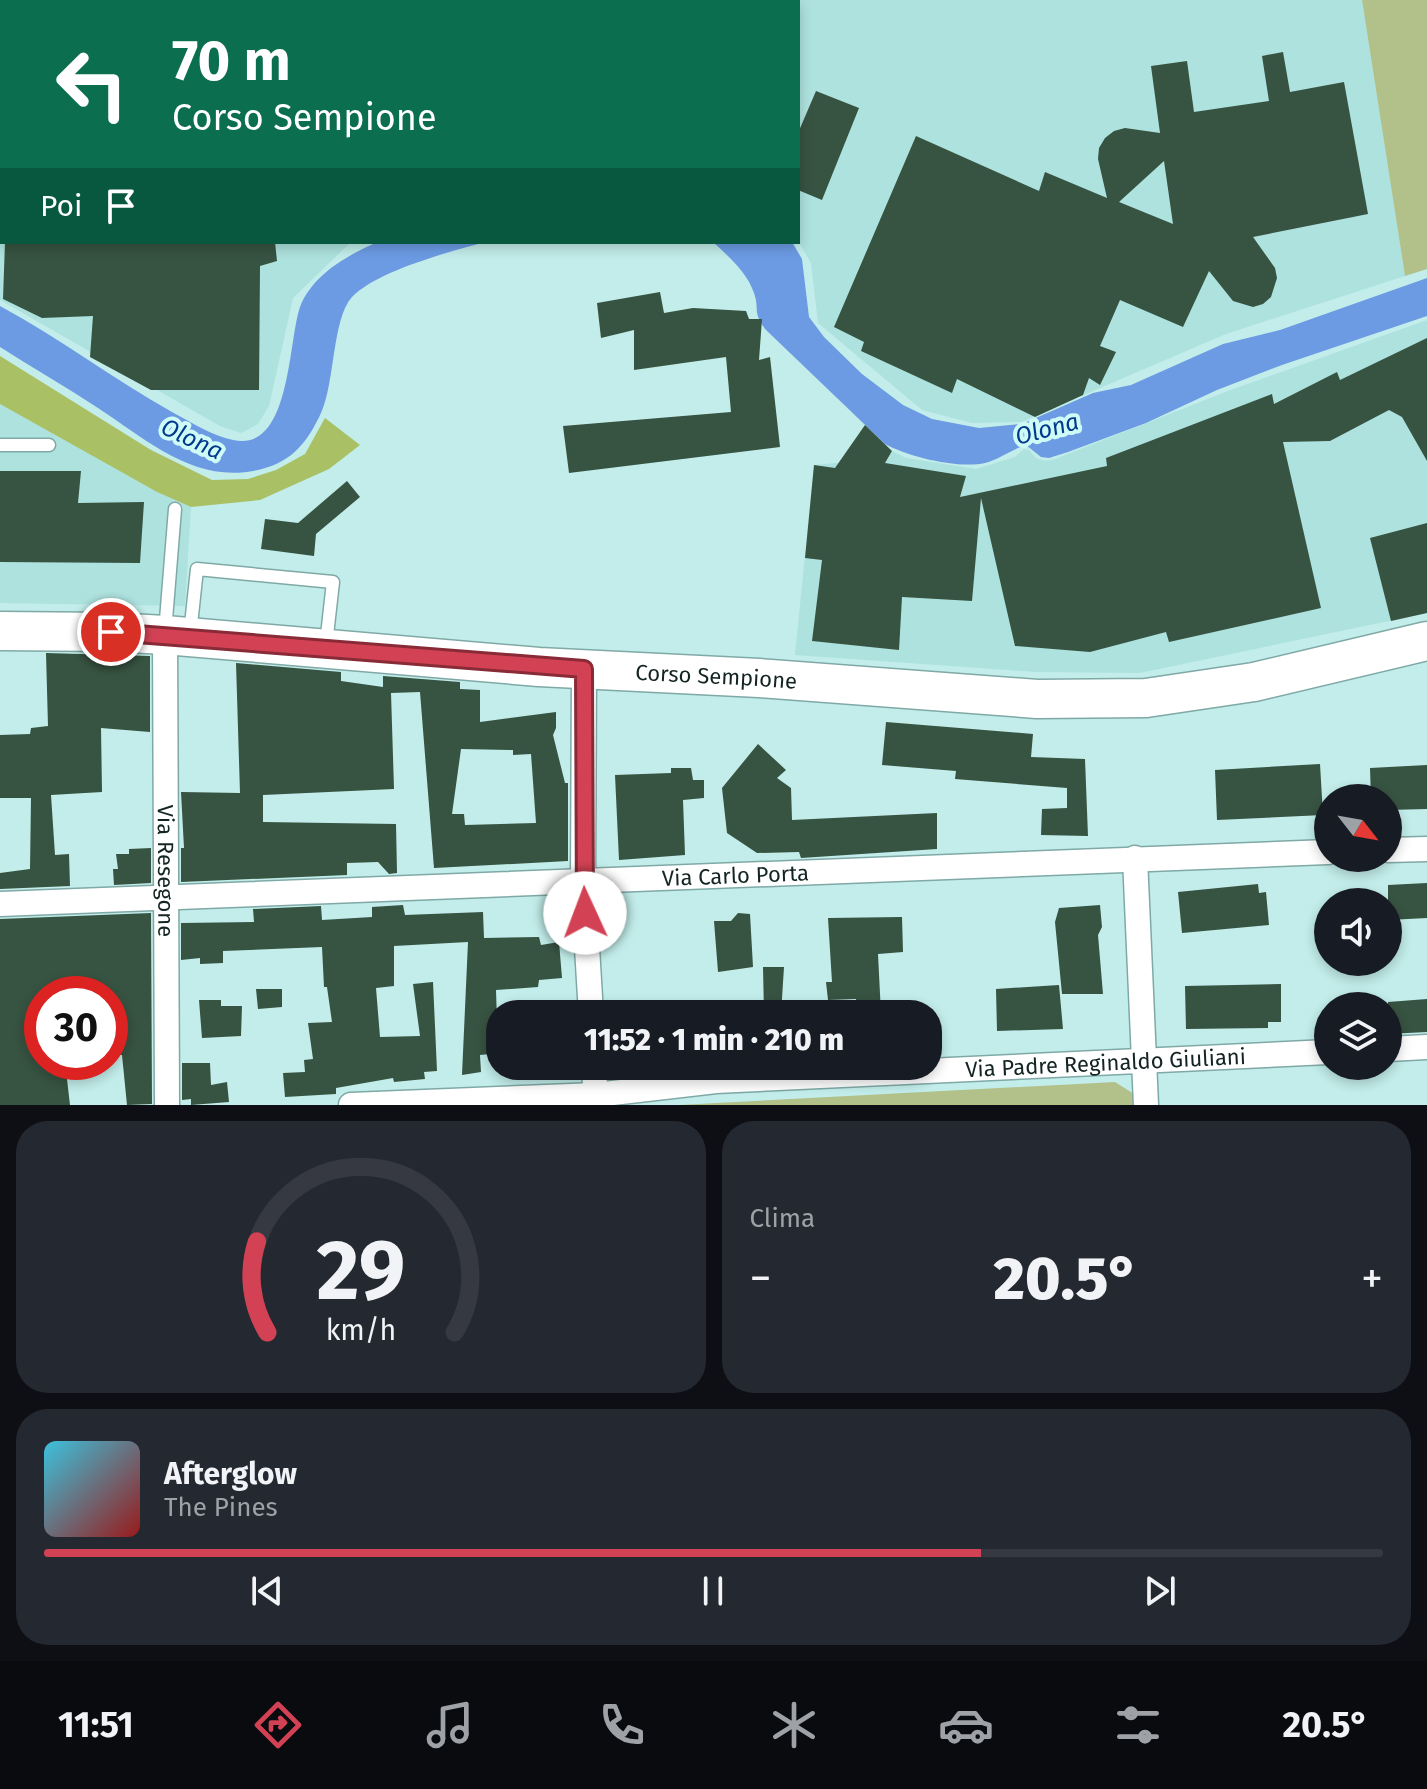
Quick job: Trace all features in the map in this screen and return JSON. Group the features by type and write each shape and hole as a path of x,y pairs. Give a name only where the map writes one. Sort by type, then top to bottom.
{"main road":[{"name":"Corso Sempione","path":"0,631 177,636 584,669 759,678 1037,699 1146,698 1254,682 1427,641"}],"street":[{"name":"Via Resegone","path":"167,1105 167,899 177,636"},
{"path":"584,669 583,881 590,1000"},
{"path":"1402,850 1427,849"},
{"name":"Via Carlo Porta","path":"0,904 1314,852"},
{"path":"1135,858 1146,1105"},
{"path":"1402,1048 1427,1047"},
{"name":"Via Padre Reginaldo Giuliani","path":"351,1105 596,1100 716,1081 1314,1053"},
{"path":"595,1080 596,1100"}],"lane":[{"path":"0,445 49,445"},
{"path":"175,509 177,636"},
{"path":"177,636 197,569 333,582 326,648"}],"shaded area":[{"path":"800,0 1362,0 1405,276 1226,334 1021,422 972,423 922,410 818,323 811,263 800,244"},
{"path":"0,244 349,244 293,298 269,406 258,424 241,433 220,426 0,300"},
{"path":"1427,320 1427,613 1140,673 1037,672 795,655 814,465 888,458 892,451 906,458 976,469 1015,457 1024,449 1045,461 1055,459 1228,391"},
{"path":"0,404 157,492 191,507 185,606 0,603"}],"green space":[{"path":"1362,0 1427,0 1427,269 1405,276"},
{"path":"0,356 151,450 212,480 248,479 276,470 305,454 325,418 360,445 329,469 260,500 191,507 157,492 0,404"},
{"path":"1115,1082 1134,1094 1135,1105 679,1105"}],"water":[{"name":"Olona","path":"374,244 479,244 396,271 352,297 341,320 326,400 316,423 305,441 291,455 262,469 238,473 216,471 175,458 0,347 0,306 202,428 233,440 252,439 266,429 277,413 296,323 306,296 322,276"},
{"name":"Olona","path":"715,244 793,244 802,259 809,317 824,337 862,374 903,405 932,419 979,428 1022,424 1093,393 1131,385 1223,344 1280,330 1427,278 1427,316 1282,365 1217,390 1146,423 1068,452 1049,458 1041,457 1026,445 985,463 961,464 920,457 885,444 765,329 759,318 754,293 736,265"}],"building":[{"path":"1283,52 1290,92 1344,82 1368,214 1253,237 1275,268 1277,278 1271,297 1263,304 1253,307 1233,301 1209,271 1183,327 1120,300 1100,346 1116,352 1100,385 1089,378 1083,395 1035,417 957,379 952,393 861,351 864,342 834,327 916,136 1039,191 1045,172 1107,198 1098,159 1099,148 1105,138 1125,128 1160,133 1151,66 1187,61 1194,112 1269,101 1262,56","holes":["1164,161 1173,224 1119,202"]},
{"path":"816,91 859,108 822,200 800,191 800,128"},
{"path":"5,244 275,244 277,261 260,266 259,390 151,390 90,357 93,316 42,318 3,299"},
{"path":"660,292 664,313 693,308 746,311 749,319 762,319 759,360 770,357 780,447 569,473 563,426 731,412 726,357 634,370 634,330 601,338 597,303"},
{"path":"1427,338 1427,461 1402,417 1389,410 1330,441 1283,442 1321,608 1169,642 1166,632 1090,652 1015,646 981,498 972,601 902,597 899,650 812,641 822,560 805,558 814,465 835,468 865,425 892,451 885,463 966,476 960,497 1107,466 1106,458 1272,394 1274,404 1337,372 1340,380"},
{"path":"0,471 81,471 78,503 144,502 140,563 0,562"},
{"path":"347,481 360,497 316,534 314,556 261,549 265,519 298,523"},
{"path":"1427,523 1427,613 1391,621 1370,538"},
{"path":"46,653 150,656 150,732 101,728 102,792 51,795 55,855 69,854 70,886 0,889 0,873 30,869 31,798 0,798 0,735 30,734 31,728 48,726"},
{"path":"236,663 341,672 341,681 383,687 383,676 460,682 460,689 480,690 480,722 556,712 553,735 565,783 568,783 568,861 434,868 420,692 391,693 394,789 263,795 263,822 396,824 397,873 389,874 378,862 347,863 347,875 181,882 181,848 184,848 181,792 240,793","holes":["461,749 513,750 513,755 531,754 536,823 465,825 464,814 452,814"]},
{"path":"886,722 1033,734 1031,757 1085,759 1088,836 1041,835 1042,809 1067,808 1067,788 955,779 956,771 882,765"},
{"path":"758,744 786,770 777,778 791,788 792,820 937,813 937,849 801,858 799,852 757,853 727,833 722,788"},
{"path":"1320,764 1321,784 1314,784 1314,815 1217,820 1215,770"},
{"path":"1427,765 1427,809 1402,810 1402,784 1371,784 1370,768"},
{"path":"671,768 691,768 693,780 704,780 704,798 683,800 685,855 619,860 615,775 671,773"},
{"path":"151,848 151,883 114,885 113,869 118,869 116,854 129,854 129,849"},
{"path":"1427,883 1427,918 1402,919 1402,888 1388,888 1388,885"},
{"path":"1258,884 1259,893 1266,892 1269,925 1182,933 1178,892"},
{"path":"403,905 405,915 483,912 484,938 539,937 541,945 559,942 562,978 539,980 538,987 496,990 496,1000 486,1000 486,1054 480,1055 481,1072 462,1075 468,942 394,946 394,986 376,988 380,1037 420,1036 413,984 433,982 437,1071 424,1072 425,1079 394,1082 393,1078 336,1088 336,1094 285,1097 283,1073 305,1072 304,1060 313,1059 308,1023 332,1022 327,987 324,987 322,947 223,951 223,963 200,964 200,958 181,960 181,923 254,922 253,909 321,906 322,920 372,917 372,907"},
{"path":"1100,905 1102,927 1098,935 1103,994 1062,994 1055,922 1059,908"},
{"path":"151,913 152,1104 127,1105 124,1080 128,1080 128,976 24,976 24,1080 67,1080 70,1105 0,1105 0,919"},
{"path":"738,913 750,914 753,967 718,972 714,921 731,921"},
{"path":"902,917 903,952 878,954 880,1000 828,1000 826,982 832,982 828,918"},
{"path":"763,967 784,967 782,1000 764,1000"},
{"path":"1281,984 1281,1022 1268,1022 1268,1028 1186,1029 1185,986"},
{"path":"1059,985 1063,1029 997,1031 996,989"},
{"path":"256,989 282,989 282,1007 258,1009"},
{"path":"1427,999 1427,1032 1402,1033 1402,1001"},
{"path":"199,1000 221,1000 221,1006 242,1006 241,1036 202,1038"},
{"path":"182,1063 210,1063 211,1085 227,1082 229,1102 191,1105 191,1099 182,1100"}],"route":[{"path":"111,632 584,669 585,913"}]}
